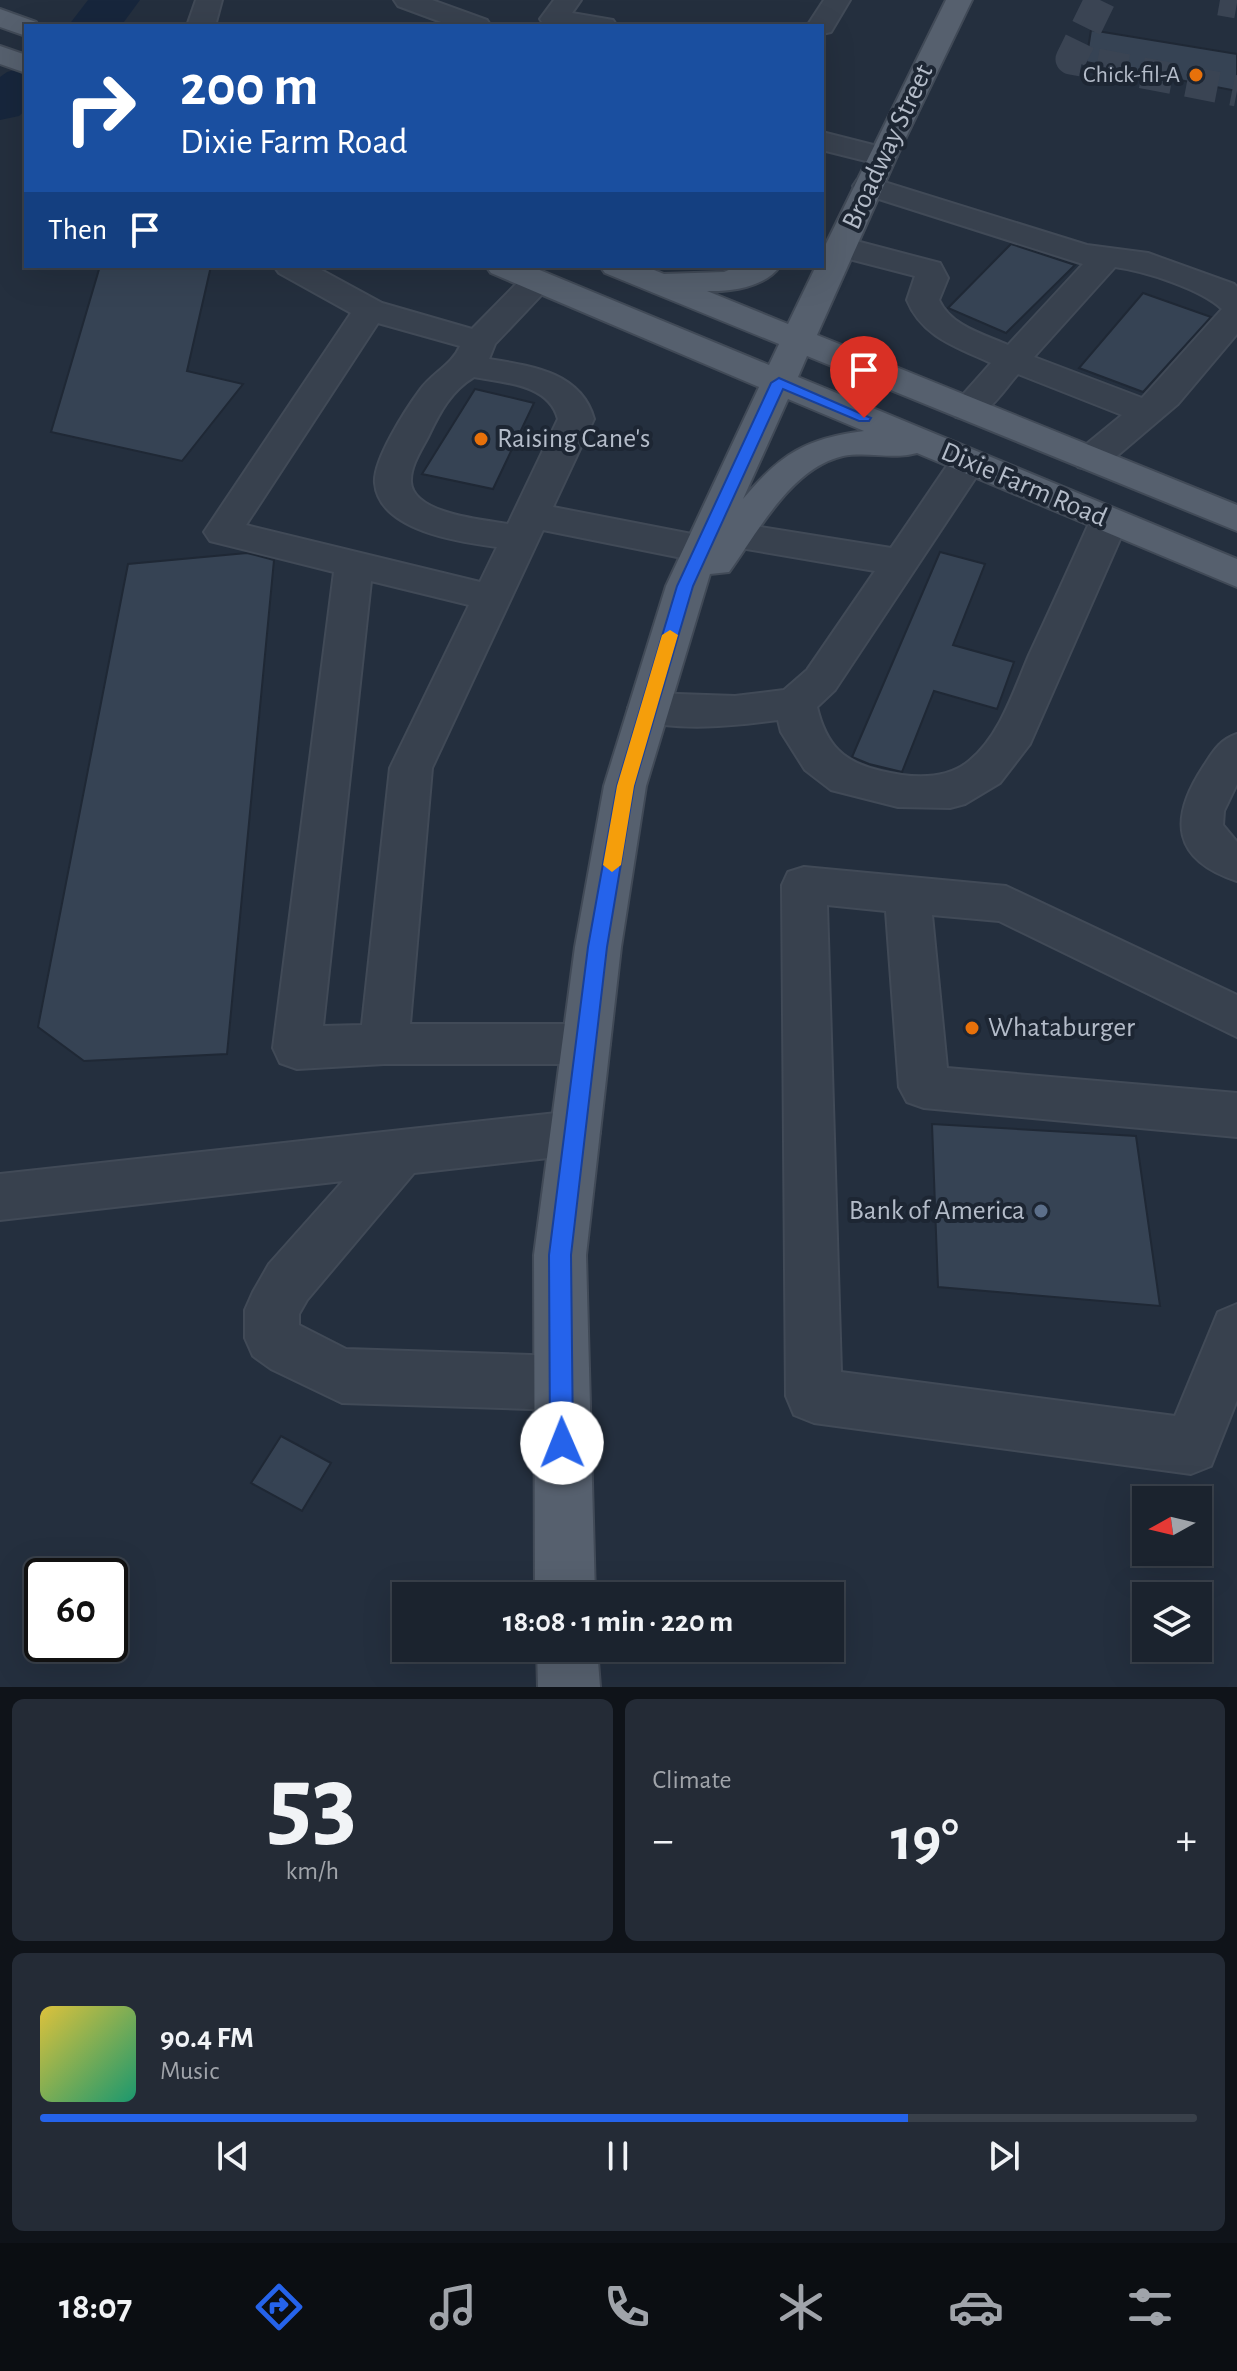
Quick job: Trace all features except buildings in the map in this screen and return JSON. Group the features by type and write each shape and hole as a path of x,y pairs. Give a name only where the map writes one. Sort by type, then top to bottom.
{"main road":[{"name":"Broadway Street","path":"868,186 959,0"},
{"path":"0,54 24,64"},
{"path":"831,234 868,186"},
{"name":"Broadway Street","path":"824,257 831,234"},
{"name":"Dixie Farm Road","path":"507,268 1237,574"},
{"name":"Dixie Farm Road","path":"621,268 1237,519"},
{"path":"647,278 717,284 742,278 760,268"},
{"name":"Broadway Street","path":"565,1582 560,1255 598,947 625,786 678,608 719,542 779,383 799,339 821,268"},
{"path":"719,542 802,458 825,448 879,441 958,458"},
{"path":"568,1662 569,1687"}],"lane":[{"path":"202,24 209,0"},
{"path":"407,0 472,24"},
{"path":"568,0 554,19 589,24"},
{"path":"822,24 837,0"},
{"path":"824,142 882,156"},
{"path":"868,186 1083,254 1137,260 1222,291 1237,305"},
{"path":"831,234 929,270 932,278 923,300 929,314 948,331 1012,360 1146,412"},
{"path":"968,409 1107,257"},
{"path":"294,268 370,310 554,385 567,393 575,408 576,419 411,768 384,1044"},
{"path":"537,281 474,353 431,394 397,466 393,485 402,503 427,521 719,542 900,562"},
{"path":"370,310 223,532 493,598"},
{"path":"1091,459 1166,396 1237,313"},
{"path":"649,708 735,711 795,703 821,680 900,562 958,458"},
{"path":"795,703 802,732 820,759 846,779 898,791 950,792 973,779 985,772 1015,733 1109,521"},
{"path":"354,564 297,1048 384,1044 586,1044"},
{"path":"1237,750 1199,813 1201,830 1210,845 1237,864"},
{"path":"1237,1017 1006,904 804,885 814,1396 1191,1446 1237,1330"},
{"path":"907,895 924,1087 1237,1115"},
{"path":"0,1197 575,1133"},
{"path":"400,1153 288,1282 272,1310 272,1338 342,1376 561,1383"}],"waterway":[{"path":"96,24 115,0"},
{"path":"0,104 24,85"}],"tunnel":[{"path":"1100,0 1071,59 1237,91"},
{"path":"1220,0 1237,3"}],"slow traffic":[{"path":"612,865 625,786 670,635"}],"place":[{"name":"Chick-fil-A","path":"1196,75"},
{"name":"Raising Cane's","path":"481,439"},
{"name":"Whataburger","path":"972,1028"},
{"name":"Bank of America","path":"1041,1211"}],"route":[{"path":"562,1443 560,1255 598,947 625,786 685,586 779,383 864,418"}]}
